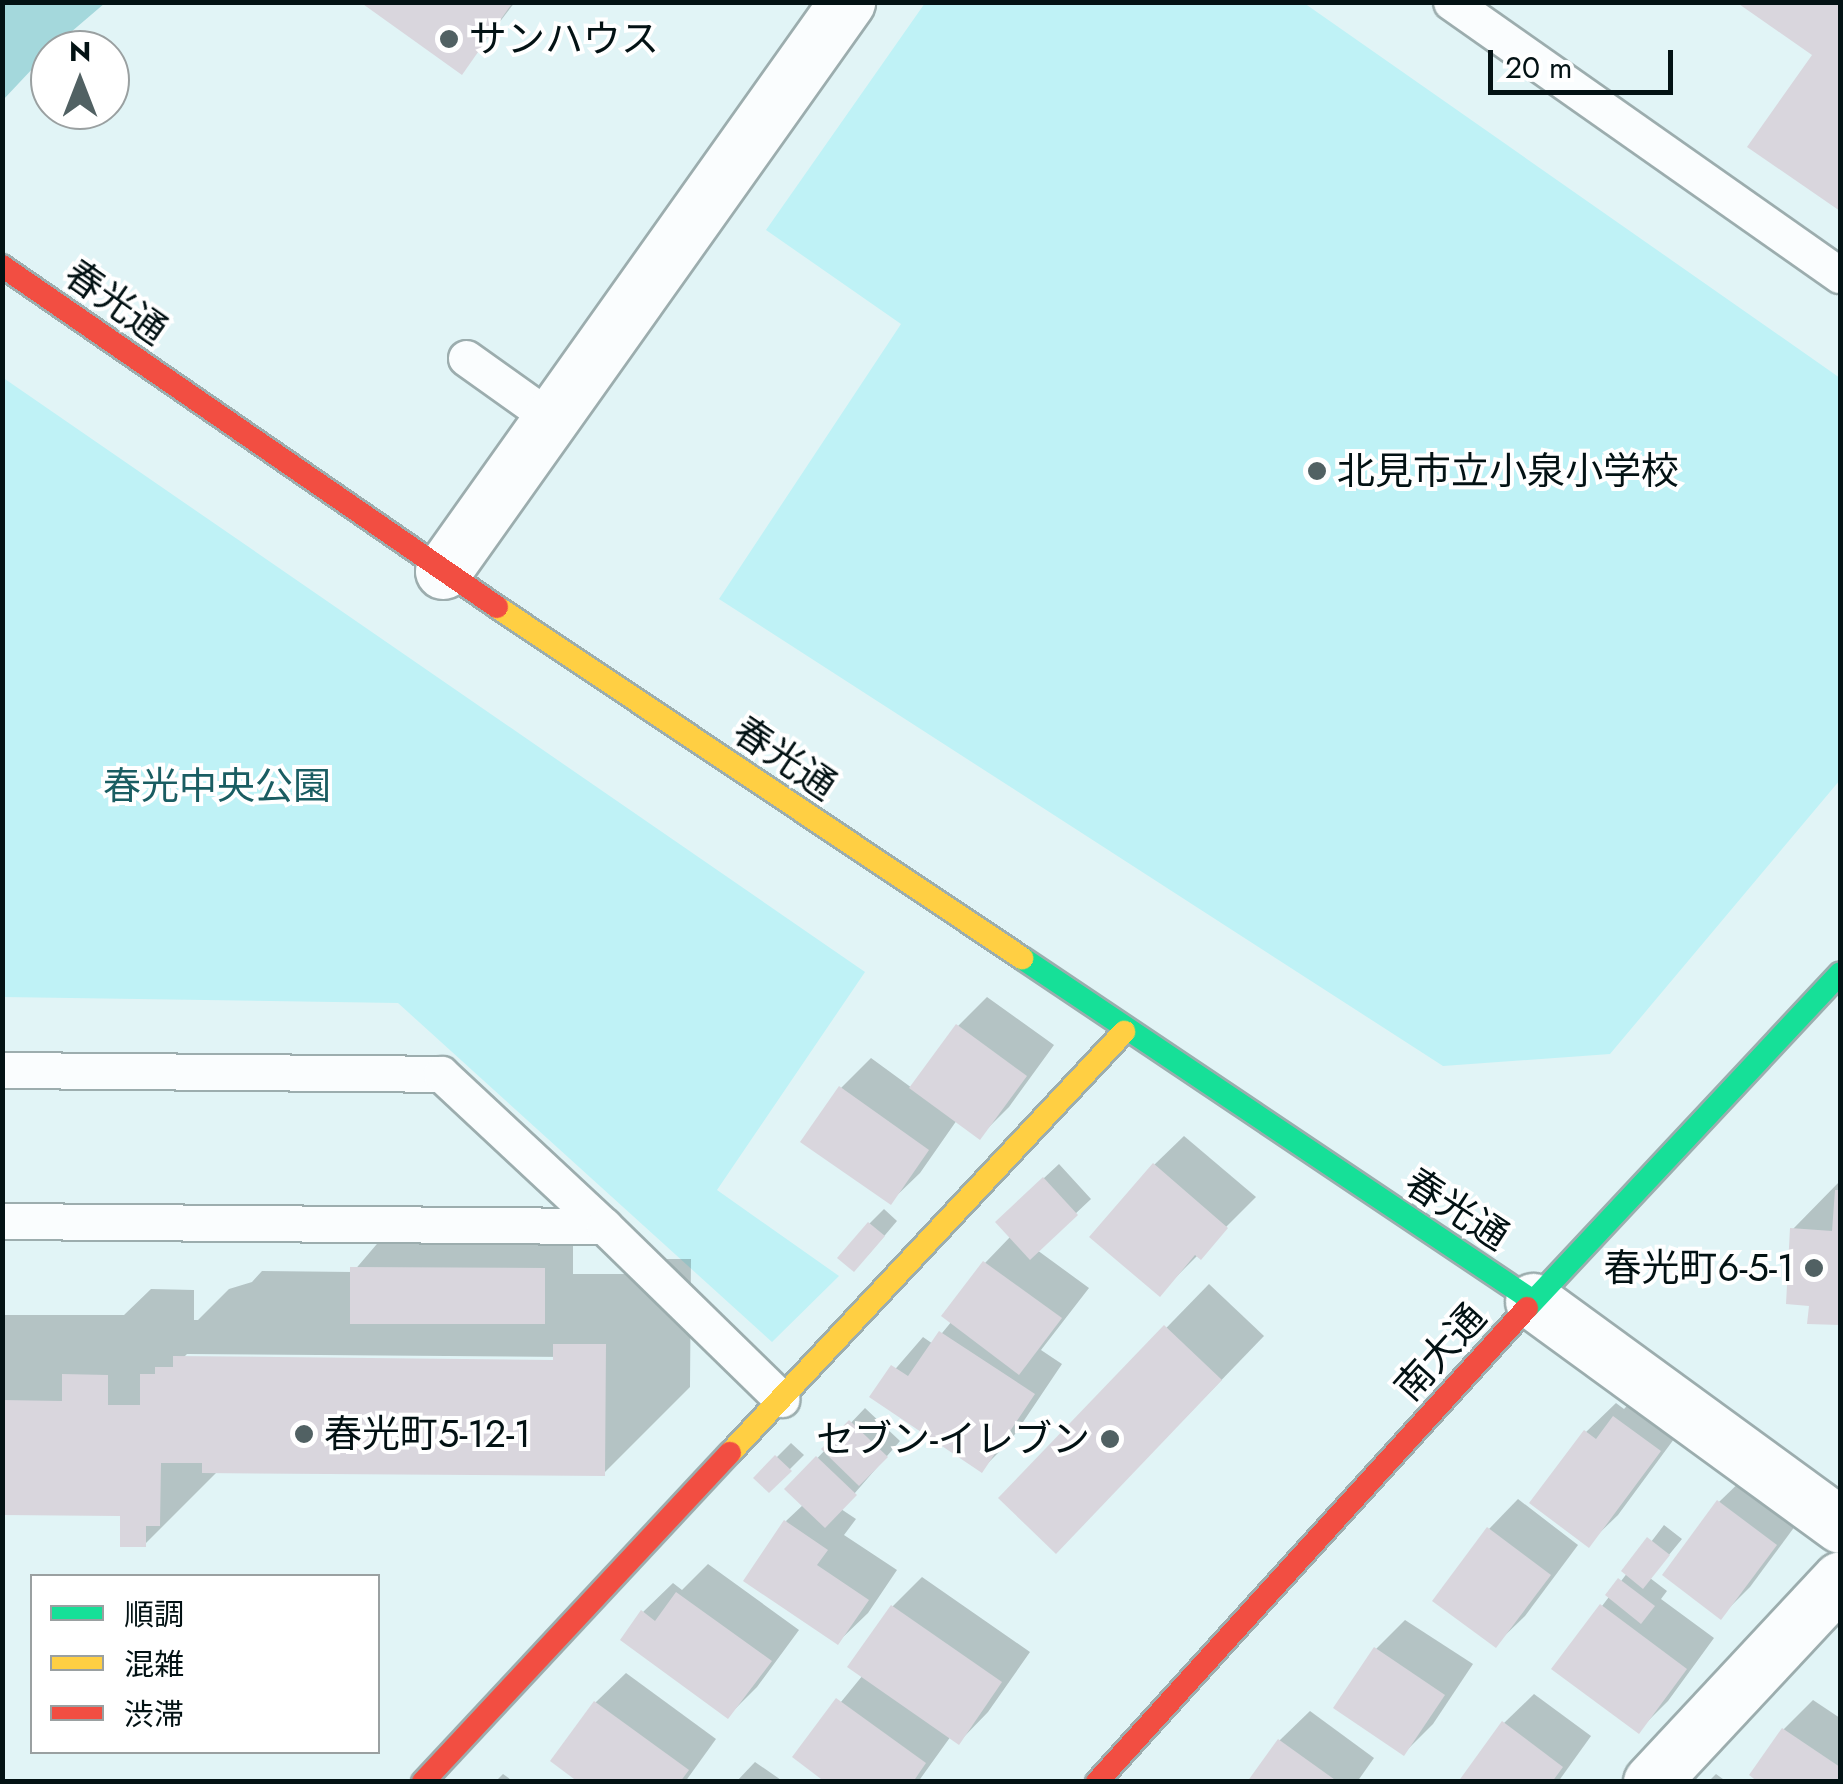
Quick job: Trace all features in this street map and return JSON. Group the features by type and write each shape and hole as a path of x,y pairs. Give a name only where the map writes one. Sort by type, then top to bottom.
{"street":[{"path":"442,571 847,2"},
{"name":"春光通","path":"2,266 442,571 1124,1032 1533,1301"},
{"name":"南大通","path":"1097,1782 1533,1301 1834,995"},
{"path":"423,1782 1124,1032"},
{"path":"1533,1301 1840,1525"},
{"path":"1651,1782 1840,1579"}],"lane":[{"path":"1450,2 1840,274"},
{"path":"466,358 550,418"},
{"path":"2,1070 441,1074 781,1398"},
{"path":"2,1221 604,1226"}],"green space":[{"name":"北見市立小泉小学校","path":"925,3 1304,3 1840,378 1840,780 1610,1054 1443,1066 719,599 901,324 766,230"},
{"name":"春光中央公園","path":"2,377 865,972 717,1190 839,1276 772,1342 398,1003 3,997"}],"shaded area":[{"path":"3,2 105,2 73,30 30,30 30,71 3,100"}],"building":[{"name":"サンハウス","path":"360,2 513,2 462,75"},
{"path":"1736,2 1840,2 1840,211 1747,147 1812,55"},
{"path":"956,1024 1027,1076 980,1140 909,1088"},
{"path":"839,1086 929,1150 891,1205 800,1142"},
{"path":"1153,1163 1228,1228 1201,1260 1195,1255 1160,1297 1089,1237"},
{"path":"1043,1177 1078,1215 1030,1260 995,1222"},
{"name":"春光町6-5-1","path":"1835,1190 1840,1190 1840,1325 1807,1324 1809,1306 1786,1304 1790,1228 1832,1231"},
{"path":"868,1222 885,1236 854,1272 837,1258"},
{"path":"983,1261 1062,1318 1019,1375 941,1316"},
{"path":"350,1267 545,1268 545,1324 350,1324"},
{"name":"セブン-イレブン","path":"1164,1325 1222,1380 1056,1554 998,1498"},
{"path":"939,1331 1035,1394 982,1473 869,1397 891,1365 908,1376"},
{"name":"春光町5-12-1","path":"553,1344 606,1344 605,1476 202,1473 202,1463 161,1463 160,1526 146,1526 146,1547 120,1547 120,1516 2,1515 2,1400 62,1401 62,1374 108,1375 108,1405 140,1405 140,1374 155,1374 155,1367 173,1367 173,1356 553,1360"},
{"path":"1613,1416 1661,1451 1589,1548 1529,1503 1584,1430 1596,1439"},
{"path":"849,1420 888,1457 859,1486 821,1449"},
{"path":"775,1455 792,1471 769,1493 753,1478"},
{"path":"816,1456 857,1495 825,1528 784,1489"},
{"path":"1717,1500 1777,1545 1721,1620 1662,1575"},
{"path":"784,1520 828,1550 817,1565 869,1600 838,1645 743,1581"},
{"path":"1487,1527 1551,1575 1496,1648 1432,1601"},
{"path":"1647,1537 1670,1555 1643,1589 1621,1571"},
{"path":"1618,1578 1655,1606 1641,1624 1605,1595"},
{"path":"676,1592 772,1661 728,1719 620,1640 641,1610 655,1621"},
{"path":"1600,1604 1687,1669 1639,1734 1551,1669"},
{"path":"891,1605 1002,1682 959,1745 847,1667"},
{"path":"1374,1647 1445,1695 1404,1756 1333,1708"},
{"path":"836,1698 926,1763 913,1782 825,1782 792,1757"},
{"path":"594,1701 689,1770 680,1782 578,1782 550,1761"},
{"path":"1502,1721 1563,1767 1552,1782 1458,1782"},
{"path":"1782,1728 1840,1767 1840,1782 1758,1782 1749,1775"},
{"path":"1278,1739 1338,1782 1247,1782"}],"traffic: fast":[{"path":"1022,958 1533,1301"},
{"path":"1527,1308 1840,974"}],"traffic: slow":[{"path":"497,607 1022,958"},
{"path":"730,1453 1124,1032"}],"traffic: jam":[{"path":"2,266 497,607"},
{"path":"1097,1782 1527,1308"},
{"path":"423,1782 730,1453"}],"place":[{"name":"サンハウス","path":"449,39"},
{"name":"北見市立小泉小学校","path":"1317,471"},
{"name":"春光町6-5-1","path":"1814,1268"},
{"name":"春光町5-12-1","path":"304,1434"},
{"name":"セブン-イレブン","path":"1110,1439"}]}
